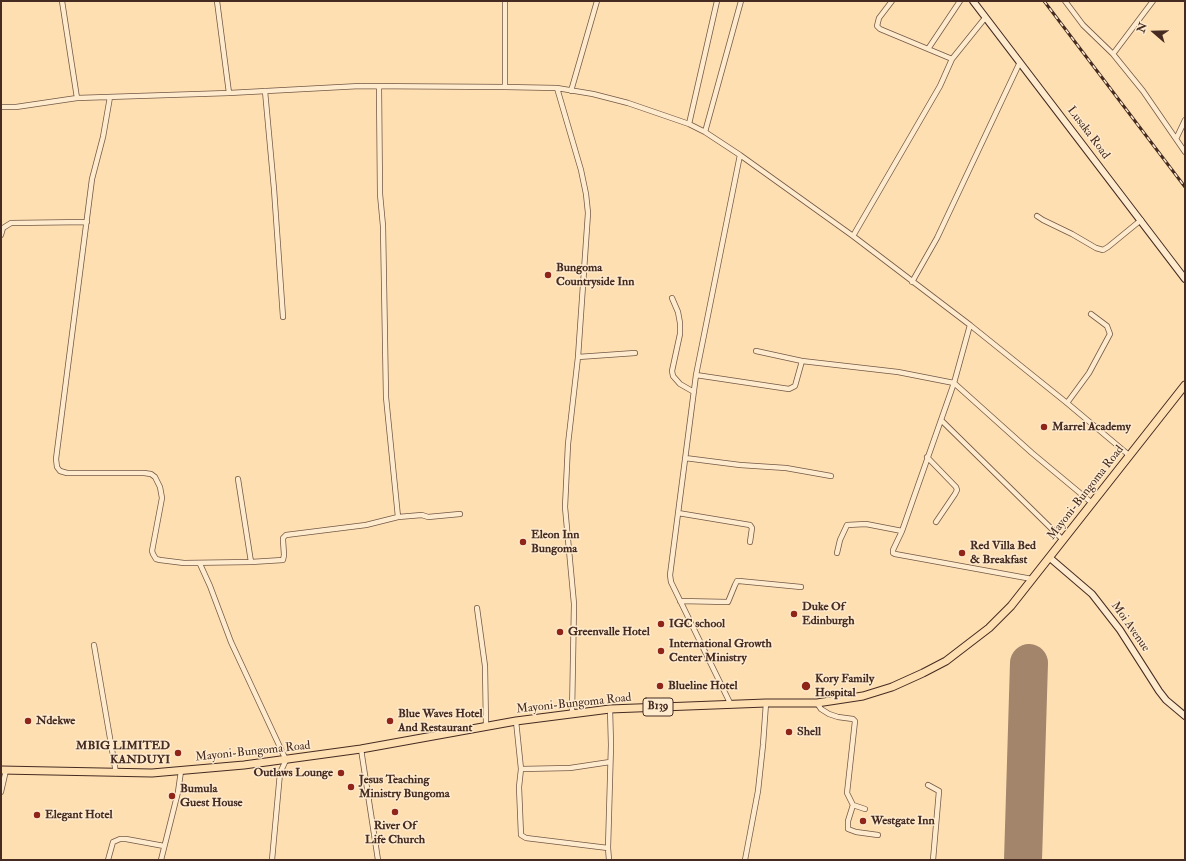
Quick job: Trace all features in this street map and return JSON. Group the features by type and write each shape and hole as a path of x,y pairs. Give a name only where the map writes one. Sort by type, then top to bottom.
{"main road":[{"name":"Mayoni-Bungoma Road","path":"4,770 152,774 286,760 361,750 516,721 610,709 731,704 817,703 863,696 892,687 946,661 989,628 1011,606 1185,385"}],"street":[{"path":"62,1 77,98"},
{"path":"217,1 229,93"},
{"path":"505,1 505,87"},
{"path":"571,91 597,1"},
{"path":"689,124 717,1"},
{"path":"705,132 741,1"},
{"path":"892,1 878,18 877,26 884,31 952,59"},
{"path":"928,49 960,1"},
{"name":"Lusaka Road","path":"973,1 1185,279"},
{"path":"1065,1 1083,25 1113,54 1143,91 1185,152"},
{"path":"1113,54 1153,1"},
{"path":"853,236 940,86 952,59 985,18"},
{"path":"912,282 937,238 1020,62"},
{"path":"1,107 16,107 77,98 229,93 360,86 557,88 593,94 628,103 689,124 705,132 740,155 853,236 970,325 1130,456"},
{"path":"379,87 380,194 383,226 386,397 398,517"},
{"path":"557,88 581,170 588,213 578,357 568,444 565,507 574,604 572,714"},
{"path":"265,91 274,189 283,318"},
{"path":"110,97 103,137 92,179 56,459 57,467 60,471 67,473 151,474 158,481 162,498 153,546 153,554 160,560 200,564 283,560 283,538 286,535 366,525 398,517 422,515 428,517 460,514"},
{"path":"1176,139 1185,120"},
{"path":"731,704 671,582 670,575 696,375 740,155"},
{"path":"1036,216 1096,248 1103,250 1141,220"},
{"path":"1,235 3,228 11,223 87,222"},
{"path":"672,298 678,312 680,323 680,334 672,371 673,376 680,384 694,392"},
{"path":"1067,403 1089,373 1110,334 1106,326 1091,314"},
{"path":"970,325 954,383 902,531 893,550 895,554 1032,579"},
{"path":"756,350 802,361 898,372 954,383 1032,453 1092,503"},
{"path":"578,357 635,353"},
{"path":"696,375 789,389 795,386 802,361"},
{"path":"941,420 1063,540"},
{"path":"927,457 956,487 955,494 936,522"},
{"path":"685,458 740,465 786,468 831,476"},
{"path":"238,479 251,562"},
{"path":"678,513 750,525 752,528 750,542"},
{"path":"837,552 840,540 847,525 866,524 902,531"},
{"name":"Moi Avenue","path":"1050,558 1092,594 1120,630 1159,691 1166,700 1185,716"},
{"path":"200,564 231,642 286,760 280,773 272,860"},
{"path":"680,600 728,602 737,582 801,587"},
{"path":"478,608 485,666 486,726"},
{"path":"94,645 116,773"},
{"path":"745,860 758,791 766,703"},
{"path":"817,703 821,709 829,714 853,719 855,721 847,793 853,804 865,809"},
{"path":"609,860 610,709"},
{"path":"516,721 521,769 519,787 521,831 523,837 608,848"},
{"path":"361,750 378,860"},
{"path":"521,769 570,768 610,762"},
{"path":"1,792 4,770"},
{"path":"161,860 178,792 181,771"},
{"path":"928,785 939,791 933,860"},
{"path":"853,804 848,821 848,828 856,832 878,835"},
{"path":"108,860 113,842 120,840 126,839 164,846"}],"runway":[{"path":"1023,860 1029,663"}],"railway":[{"path":"1044,1 1185,187"}],"place":[{"name":"Bungoma Countryside Inn","path":"548,275"},
{"name":"Marrel Academy","path":"1044,427"},
{"name":"Eleon Inn Bungoma","path":"523,542"},
{"name":"Red Villa Bed & Breakfast","path":"962,553"},
{"name":"Duke Of Edinburgh","path":"794,614"},
{"name":"IGC school","path":"661,624"},
{"name":"Greenvalle Hotel","path":"560,632"},
{"name":"International Growth Center Ministry","path":"661,651"},
{"name":"Blueline Hotel","path":"660,686"},
{"name":"Kory Family Hospital","path":"806,686"},
{"name":"Ndekwe","path":"28,721"},
{"name":"Blue Waves Hotel And Restaurant","path":"390,721"},
{"name":"Shell","path":"789,732"},
{"name":"MBIG LIMITED KANDUYI","path":"178,753"},
{"name":"Outlaws Lounge","path":"341,773"},
{"name":"Jesus Teaching Ministry Bungoma","path":"351,787"},
{"name":"Bumula Guest House","path":"172,796"},
{"name":"River Of Life Church","path":"395,812"},
{"name":"Elegant Hotel","path":"37,815"},
{"name":"Westgate Inn","path":"863,821"}]}
